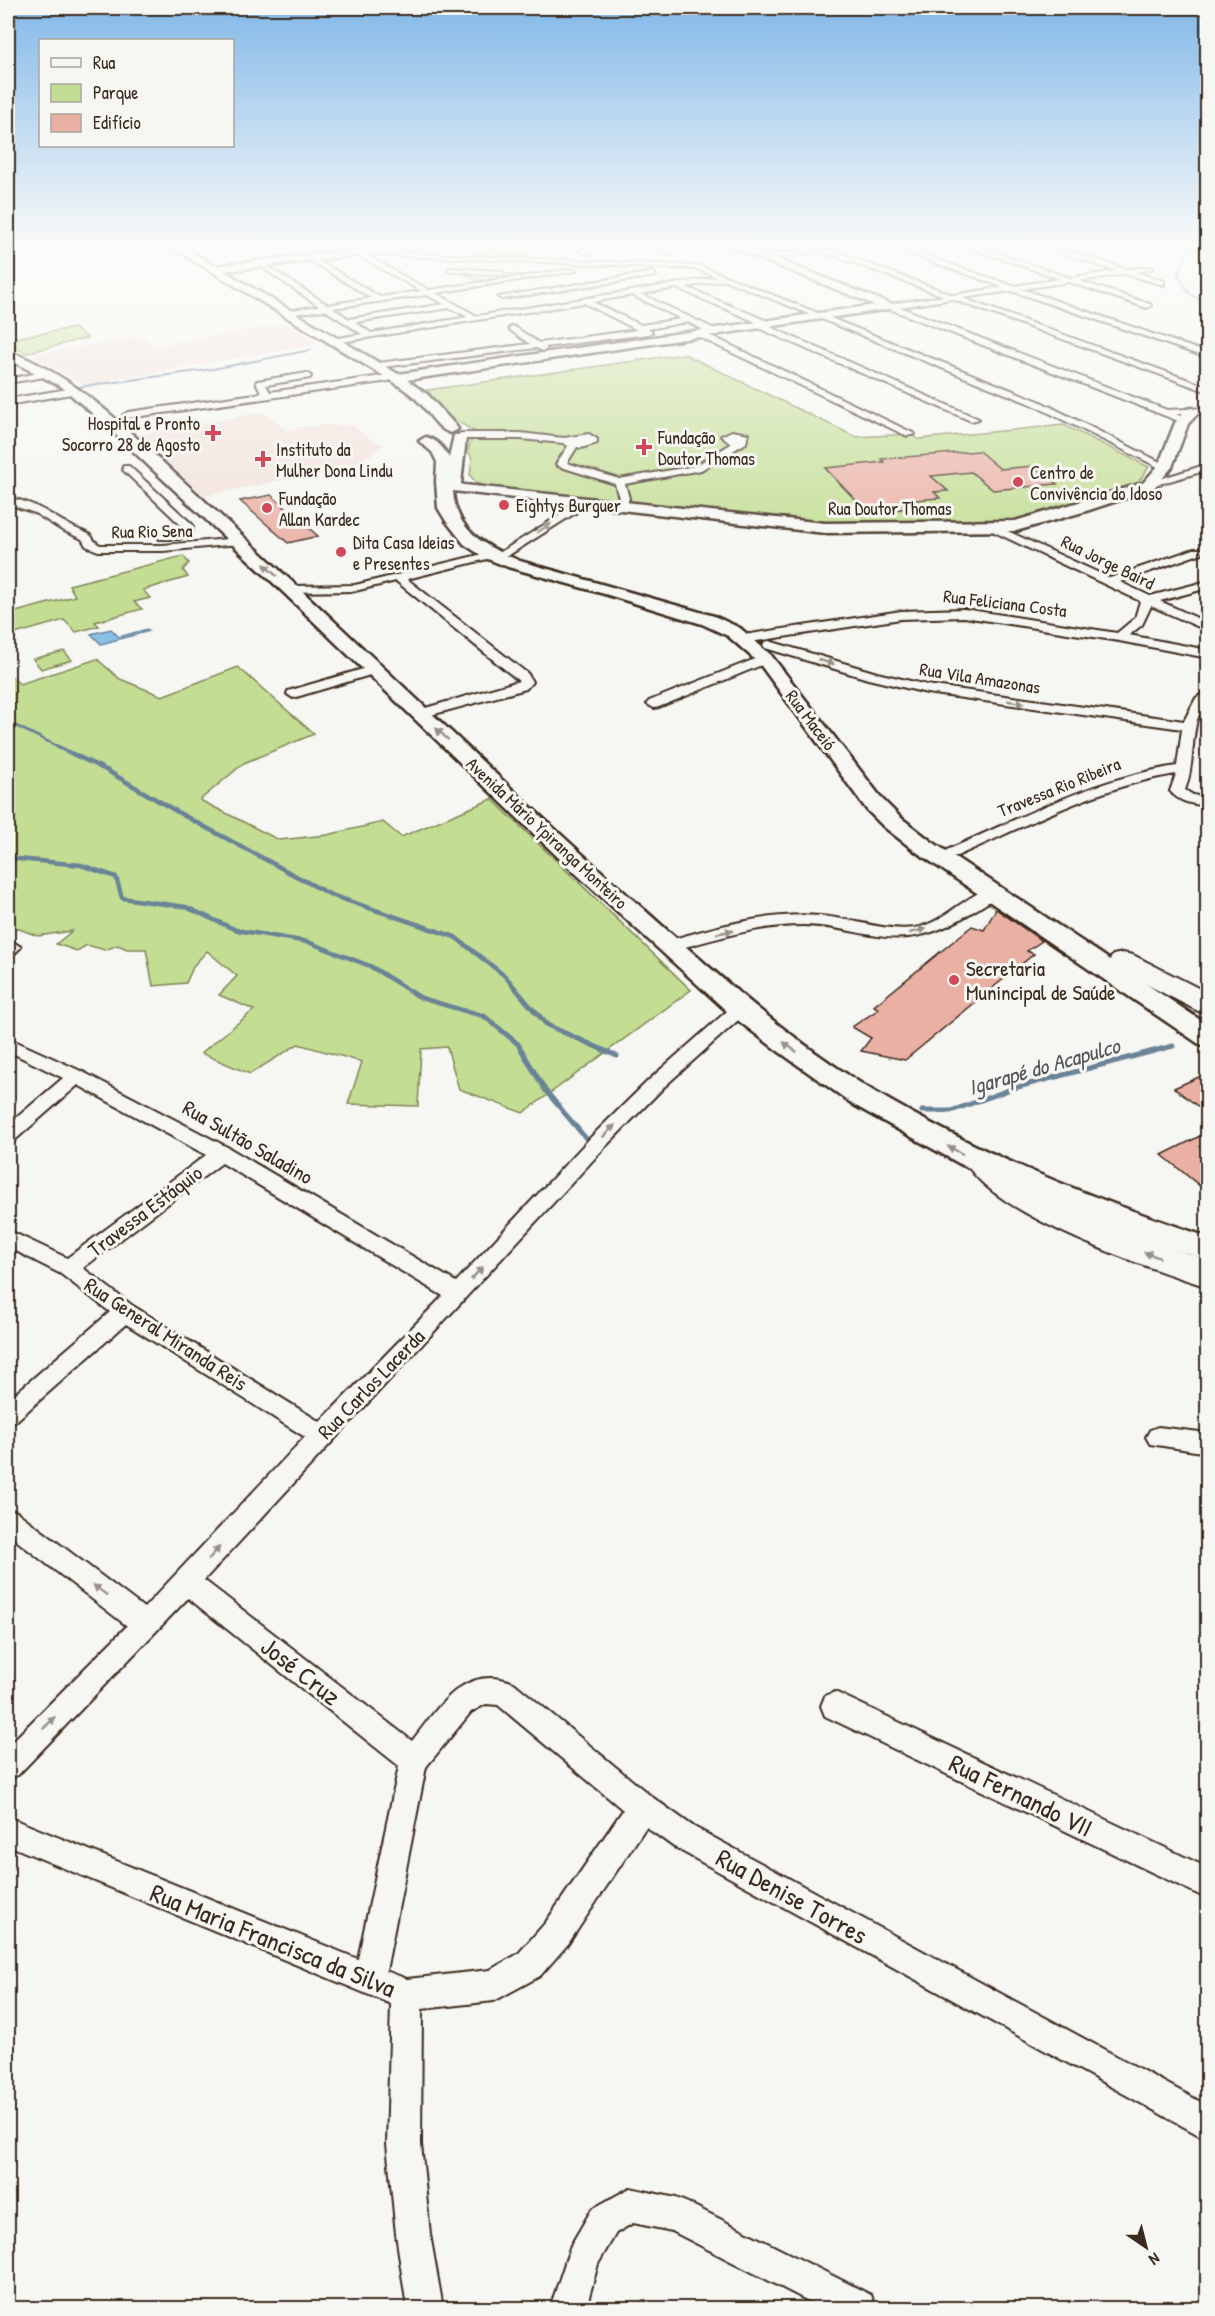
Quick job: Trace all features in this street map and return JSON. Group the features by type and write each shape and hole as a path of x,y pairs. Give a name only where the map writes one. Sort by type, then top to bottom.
{"main road":[{"name":"Rua Maceió","path":"345,353 392,378 457,435 452,486"},
{"name":"Rua Maceió","path":"351,353 370,368"},
{"path":"392,378 573,353"},
{"name":"Avenida Mário Ypiranga Monteiro","path":"8,355 48,374 74,391 234,536 373,670 669,946 740,1009 787,1045 864,1098 952,1149 1145,1228 1208,1249"},
{"name":"Rua Maceió","path":"415,396 422,411 426,431 444,462 456,508 470,529 498,554 743,626 882,796 915,827 952,853 1123,960 1208,1020"},
{"name":"Rua Doutor Thomas","path":"452,486 486,492 825,528 992,527 1025,524 1128,494 1152,483 1175,463 1188,416"},
{"path":"426,431 444,442 457,435"},
{"name":"Rua Maceió","path":"760,645 874,805 908,836 1208,1038"},
{"path":"1123,960 1208,1005"},
{"path":"982,1163 1062,1182 1208,1230"},
{"path":"982,1163 1017,1193 1034,1204 1139,1250 1208,1274"}],"street":[{"path":"370,368 484,353"},
{"path":"548,353 552,356"},
{"path":"740,353 910,434"},
{"path":"826,353 974,419"},
{"path":"911,353 1036,403 1123,449 1175,463 1208,466"},
{"path":"1012,353 1156,409 1188,416 1208,411"},
{"path":"1106,353 1208,390"},
{"path":"8,381 48,374"},
{"path":"268,395 260,384 318,375"},
{"path":"128,415 392,378"},
{"path":"8,402 74,391"},
{"path":"457,435 552,437 569,441 573,445 561,464 619,482 699,468 736,444"},
{"name":"Rua Doutor Thomas","path":"1152,483 1208,466"},
{"path":"126,468 189,527 188,532 184,534"},
{"path":"619,482 624,498 621,507"},
{"name":"Rua Rio Sena","path":"8,501 37,508 67,530 86,537 92,545 108,549 175,548 234,536"},
{"path":"290,589 355,588 498,554 584,503"},
{"name":"Rua Jorge Baird","path":"992,527 1146,601 1208,628"},
{"path":"86,537 158,537 184,534 234,536"},
{"path":"1110,582 1198,551"},
{"path":"399,578 523,677 526,682 521,686 420,714"},
{"path":"1119,637 1139,621 1145,612 1146,601 1208,584"},
{"name":"Rua Feliciana Costa","path":"654,704 760,645 901,615 964,613 1119,637 1208,654"},
{"path":"1190,621 1208,616"},
{"name":"Rua Vila Amazonas","path":"760,645 873,676 927,688 1188,726"},
{"path":"293,694 373,670"},
{"path":"1208,694 1197,704 1188,726 1184,769 1177,791 1189,799 1208,802"},
{"name":"Travessa Rio Ribeira","path":"952,853 1107,786 1145,775 1184,769"},
{"path":"669,946 697,937 768,923 796,921 822,921 907,934 922,932 992,892"},
{"name":"Rua Carlos Lacerda","path":"8,1765 187,1582 322,1435 458,1294 607,1133 658,1082 740,1009"},
{"name":"Rua Sultão Saladino","path":"8,1044 77,1076 222,1153 458,1294"},
{"path":"8,1135 77,1076"},
{"name":"Travessa Estáquio","path":"68,1269 222,1153"},
{"name":"Rua General Miranda Reis","path":"8,1238 68,1269 125,1312 322,1435"},
{"path":"8,1414 125,1312"},
{"path":"1158,1437 1208,1443"},
{"path":"8,1520 146,1625"},
{"name":"José Cruz","path":"187,1582 414,1760"},
{"name":"Rua Denise Torres","path":"414,1760 461,1702 485,1690 504,1693 642,1807 684,1837 1208,2124"},
{"name":"Rua Fernando VII","path":"836,1706 1208,1884"},
{"path":"369,1980 414,1760"},
{"name":"Rua Maria Francisca da Silva","path":"8,1831 407,1995 494,1985 529,1965 557,1933 642,1807"},
{"path":"407,1995 404,2144 413,2234 425,2308"},
{"path":"568,2308 583,2257 604,2221 630,2205 676,2215 858,2308"}],"shaded area":[{"path":"43,353 264,353 85,385 32,355"},
{"name":"Instituto da Mulher Dona Lindu","path":"264,412 287,431 319,425 354,426 370,439 385,445 358,463 347,467 204,496 137,435"}],"green space":[{"path":"684,354 856,437 910,434 918,439 1064,425 1149,467 1137,484 1017,522 834,524 495,490 476,483 470,475 472,459 468,450 474,431 446,415 427,390"},
{"path":"183,556 189,563 183,570 188,577 143,590 150,598 134,602 142,609 95,622 99,626 76,632 64,620 8,636 8,614 75,596 69,585"},
{"path":"64,651 72,660 41,669 33,659"},
{"path":"97,659 120,679 162,696 238,667 314,734 244,763 200,800 279,840 327,835 383,822 401,837 492,799 691,990 523,1113 459,1089 447,1047 421,1049 418,1106 348,1104 362,1062 298,1044 250,1074 201,1053 254,1010 219,995 237,976 207,951 194,965 186,983 153,986 146,949 127,949 118,945 105,950 87,945 77,951 56,944 72,931 38,936 8,925 8,674 20,684"}],"water":[{"path":"111,629 119,637 147,629 149,631 101,644 91,634"}],"building":[{"name":"Centro de Convivência do Idoso","path":"979,451 1000,469 1033,466 1057,484 993,490 971,472 931,476 948,491 934,492 940,498 902,501 910,508 868,513 825,468 884,462 881,459"},
{"path":"271,495 318,536 288,543 240,501"},
{"name":"Secretaria Munincipal de Saúde","path":"996,909 1042,941 1027,951 1034,954 905,1060 861,1051 871,1038 852,1027 879,1009 874,1006 972,926 984,930"},
{"path":"1208,1073 1208,1114 1174,1088"},
{"path":"1208,1132 1208,1182 1200,1186 1162,1155"}],"waterway":[{"path":"71,388 213,369 295,353"},
{"path":"8,722 61,748"},
{"path":"58,747 106,770 181,814 331,895 455,937 505,976 536,1013"},
{"name":"Igarapé do Acapulco","path":"8,858 81,865 116,877 122,898 186,907 236,930 308,942 370,966 421,998 472,1013"},
{"name":"Igarapé do Acapulco","path":"467,1011 484,1016 518,1044 545,1090 589,1142"},
{"path":"535,1011 547,1025 617,1056"},
{"name":"Igarapé do Acapulco","path":"922,1111 951,1111 1014,1088 1173,1046"}],"place":[{"name":"Hospital e Pronto Socorro 28 de Agosto","path":"213,433"},
{"name":"Fundação Doutor Thomas","path":"644,447"},
{"name":"Instituto da Mulher Dona Lindu","path":"263,459"},
{"name":"Centro de Convivência do Idoso","path":"1018,482"},
{"name":"Eightys Burguer","path":"504,505"},
{"name":"Fundação Allan Kardec","path":"267,508"},
{"name":"Dita Casa Ideias e Presentes","path":"341,552"},
{"name":"Secretaria Munincipal de Saúde","path":"954,980"}]}
